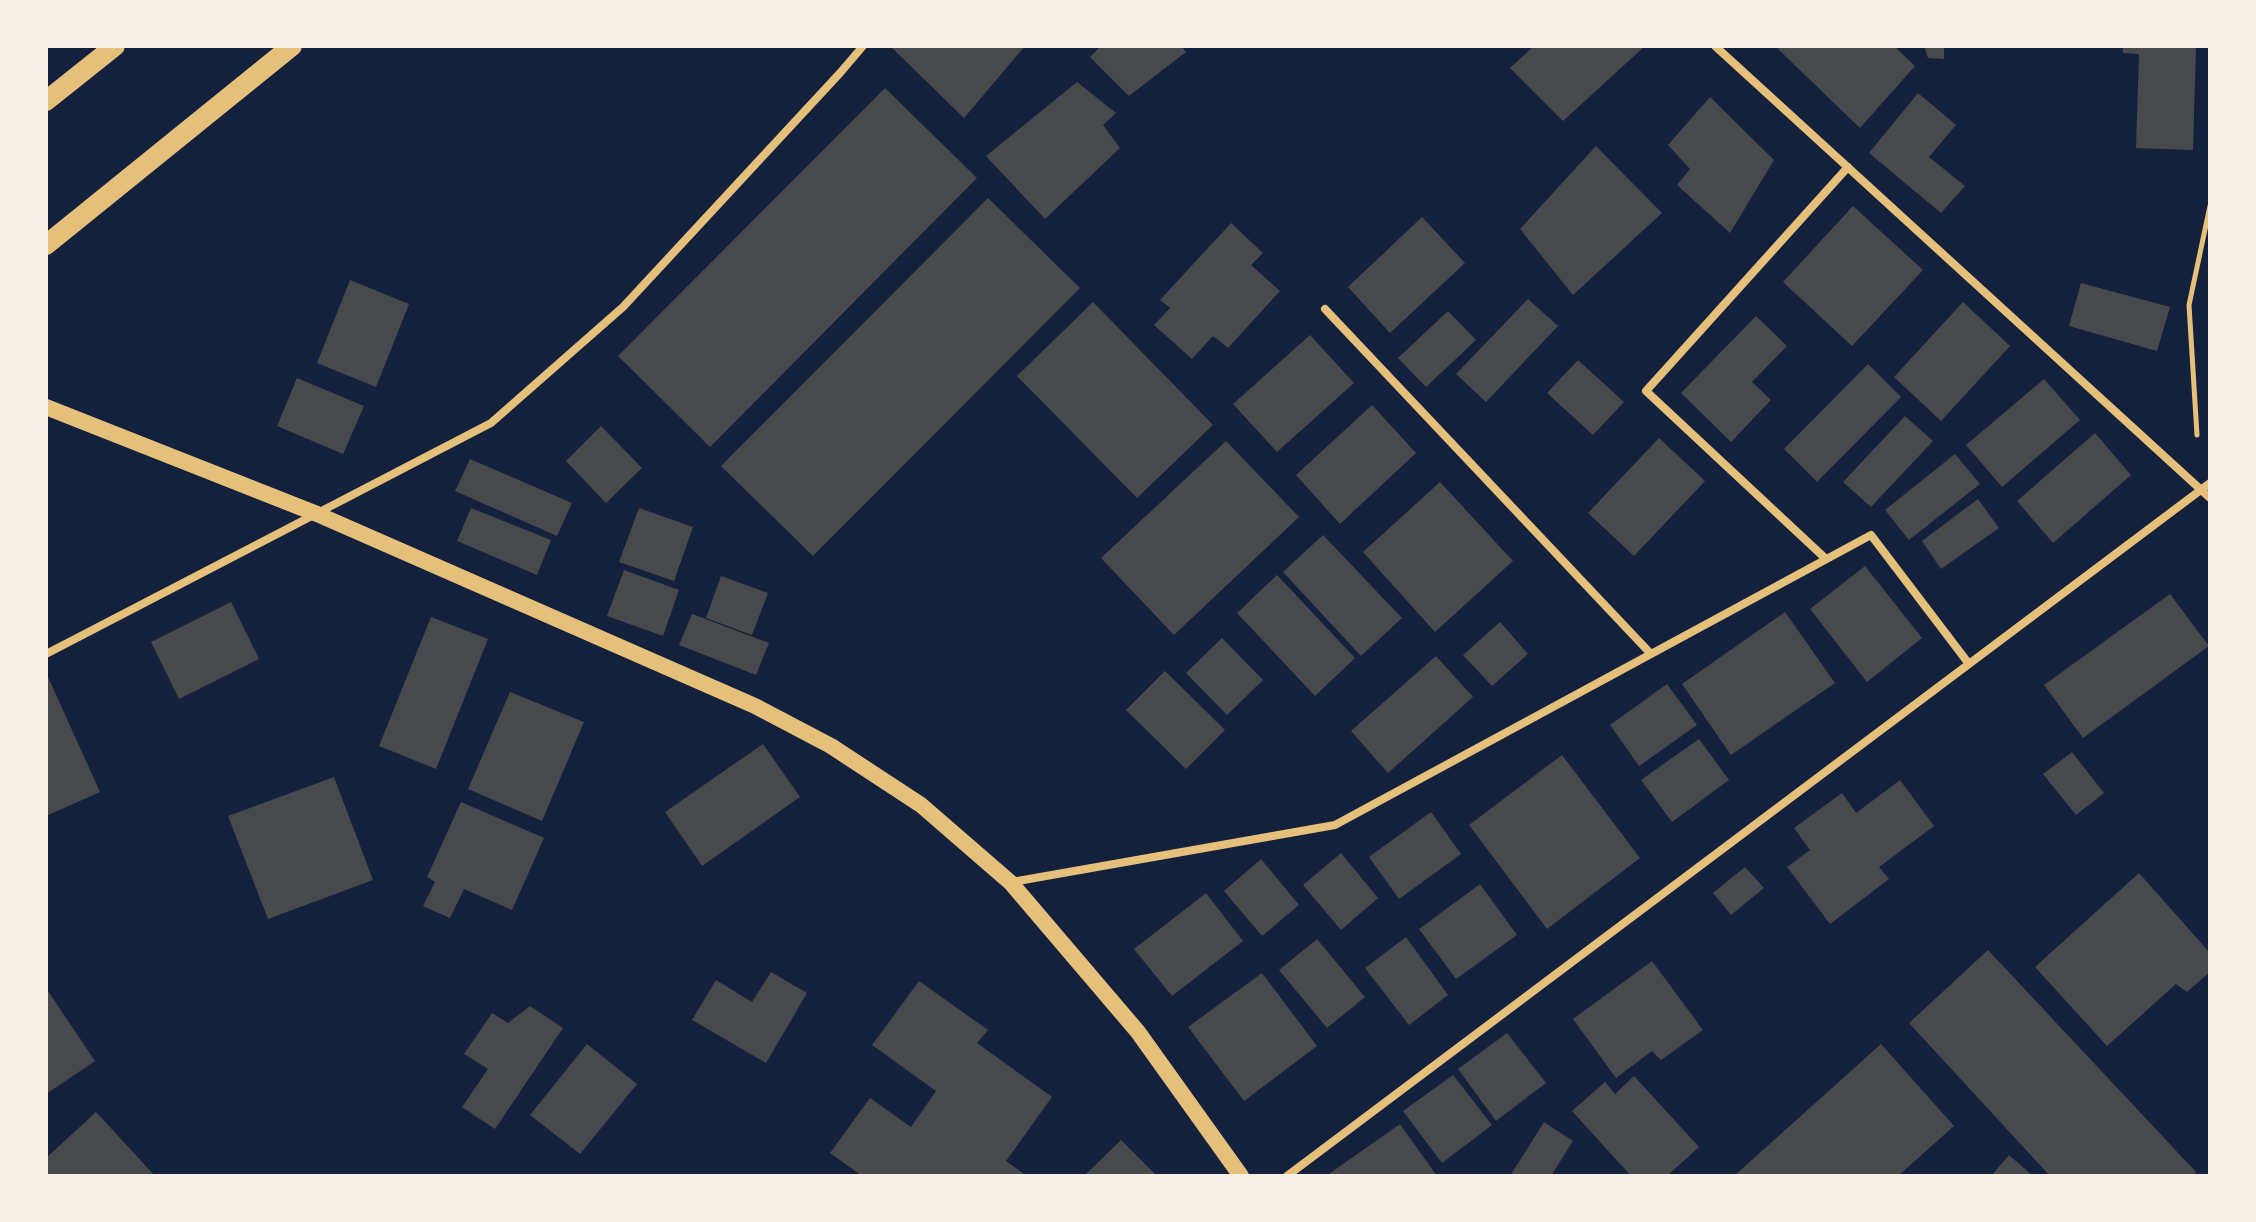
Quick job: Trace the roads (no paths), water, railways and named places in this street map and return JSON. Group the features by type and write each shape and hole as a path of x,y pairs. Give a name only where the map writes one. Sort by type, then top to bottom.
{"main road":[{"path":"46,101 115,46"},
{"path":"46,245 292,46"},
{"path":"46,407 317,514 755,706 819,739 921,805 1011,883 1138,1032 1241,1176"}],"street":[{"path":"46,654 491,423 623,307 863,46"},
{"path":"1715,46 2210,498"},
{"path":"1826,559 1646,391 1848,167"},
{"path":"1325,309 1651,654"},
{"path":"1287,1176 2210,483"},
{"path":"1011,883 1335,825 1871,535 1969,664"}]}
